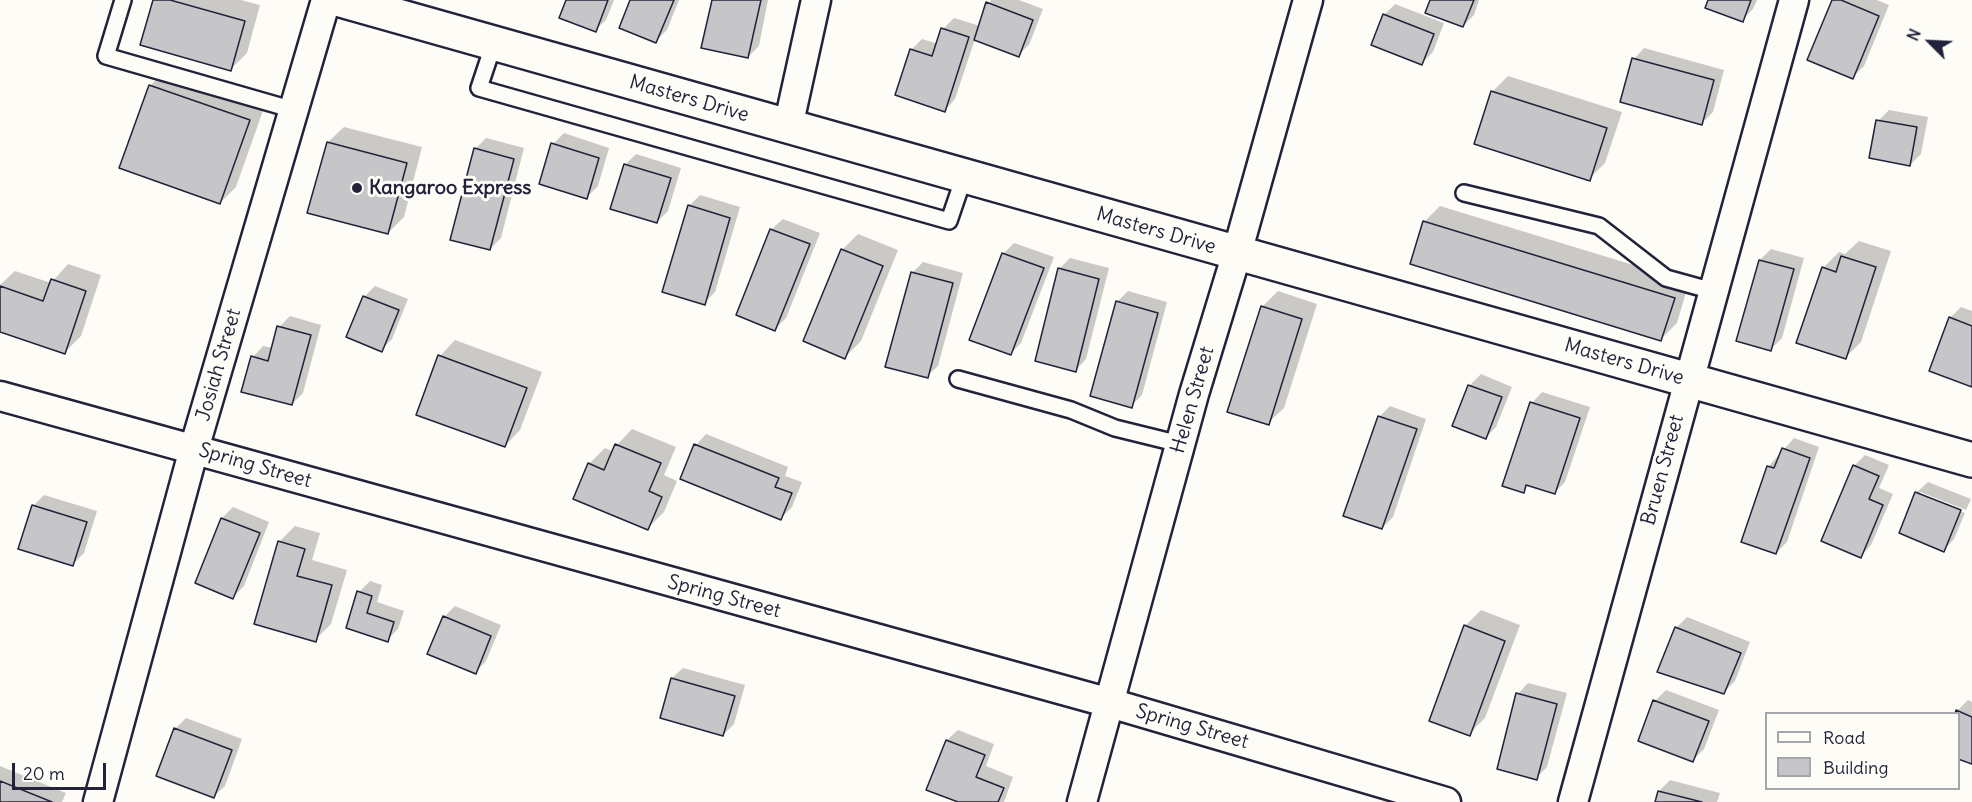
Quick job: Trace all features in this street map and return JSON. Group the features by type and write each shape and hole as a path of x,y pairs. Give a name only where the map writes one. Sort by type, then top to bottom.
{"street":[{"name":"Josiah Street","path":"98,802 194,448 326,0"},
{"name":"Masters Drive","path":"341,0 1972,460"},
{"path":"788,127 816,0"},
{"name":"Helen Street","path":"1082,802 1180,444 1237,253 1308,0"},
{"name":"Bruen Street","path":"1573,802 1794,0"},
{"name":"Spring Street","path":"0,396 1110,704 1446,802"}],"lane":[{"path":"123,0 106,56 294,110"},
{"path":"494,44 479,88 949,221 964,177"},
{"path":"1464,193 1599,226 1666,278 1713,291"},
{"path":"958,379 1071,410 1115,428 1180,444"}],"building":[{"path":"153,0 170,0 245,21 231,71 140,45"},
{"path":"566,0 608,0 596,32 559,18"},
{"path":"630,0 674,0 656,43 619,28"},
{"path":"712,0 761,0 748,58 701,48"},
{"path":"1430,0 1474,0 1463,27 1425,13"},
{"path":"1708,0 1751,0 1743,22 1705,8"},
{"path":"1832,0 1841,0 1879,16 1853,79 1807,60"},
{"path":"986,2 1033,20 1019,57 974,40"},
{"path":"1383,14 1434,34 1422,65 1371,45"},
{"path":"941,28 969,37 945,112 895,95 910,49 932,56"},
{"path":"1632,58 1714,80 1702,125 1620,102"},
{"path":"149,85 250,120 220,204 119,168"},
{"path":"1491,91 1607,128 1590,181 1474,144"},
{"path":"1876,120 1917,127 1910,166 1869,158"},
{"name":"Kangaroo Express","path":"327,142 407,163 388,234 307,213"},
{"path":"551,143 599,158 587,199 539,184"},
{"path":"474,148 514,159 490,250 450,240"},
{"path":"624,164 671,178 657,223 610,209"},
{"path":"688,205 730,218 705,305 662,292"},
{"path":"1423,221 1675,298 1661,341 1410,264"},
{"path":"770,229 810,244 775,331 736,315"},
{"path":"841,249 883,266 845,359 803,341"},
{"path":"1002,253 1044,268 1011,355 969,340"},
{"path":"1841,256 1876,267 1846,359 1796,343 1822,267 1836,272"},
{"path":"1759,260 1794,269 1771,351 1736,341"},
{"path":"1058,268 1099,279 1076,372 1035,361"},
{"path":"911,272 953,283 928,378 885,367"},
{"path":"51,279 86,291 65,354 0,332 0,286 43,301"},
{"path":"363,296 399,310 382,352 346,337"},
{"path":"1116,301 1158,313 1132,408 1090,396"},
{"path":"1261,306 1302,319 1269,425 1227,412"},
{"path":"1949,317 1972,326 1972,387 1929,371"},
{"path":"277,326 311,335 292,405 241,392 251,356 268,361"},
{"path":"438,355 527,388 505,447 416,415"},
{"path":"1468,385 1502,397 1486,439 1452,426"},
{"path":"1530,402 1580,418 1555,494 1526,485 1524,493 1502,486"},
{"path":"1378,416 1417,429 1382,529 1343,516"},
{"path":"615,444 661,463 649,491 662,497 648,530 573,499 588,463 604,470"},
{"path":"694,444 779,478 775,487 792,493 781,520 680,479"},
{"path":"1782,448 1810,458 1776,554 1741,542 1767,466 1774,468"},
{"path":"1853,465 1879,476 1869,499 1883,505 1861,558 1821,541"},
{"path":"1915,492 1961,510 1944,552 1899,533"},
{"path":"32,505 87,522 73,566 18,549"},
{"path":"221,518 260,533 233,599 195,583"},
{"path":"278,541 305,549 297,576 332,585 316,642 254,624"},
{"path":"357,591 372,596 367,613 394,622 388,642 346,628"},
{"path":"443,616 491,636 476,674 427,654"},
{"path":"1464,625 1505,641 1470,736 1429,721"},
{"path":"1675,627 1741,653 1724,694 1657,672"},
{"path":"671,678 735,696 723,736 660,718"},
{"path":"1516,693 1557,704 1537,780 1497,769"},
{"path":"1653,700 1709,721 1693,762 1638,741"},
{"path":"1956,710 1972,717 1972,764 1960,760 1960,712 1956,712"},
{"path":"174,728 232,750 214,798 156,776"},
{"path":"946,740 985,755 976,777 1004,788 998,802 958,802 926,790"},
{"path":"0,781 52,802 0,802"},
{"path":"1658,791 1702,802 1655,802"}],"place":[{"name":"Kangaroo Express","path":"357,188"}]}
